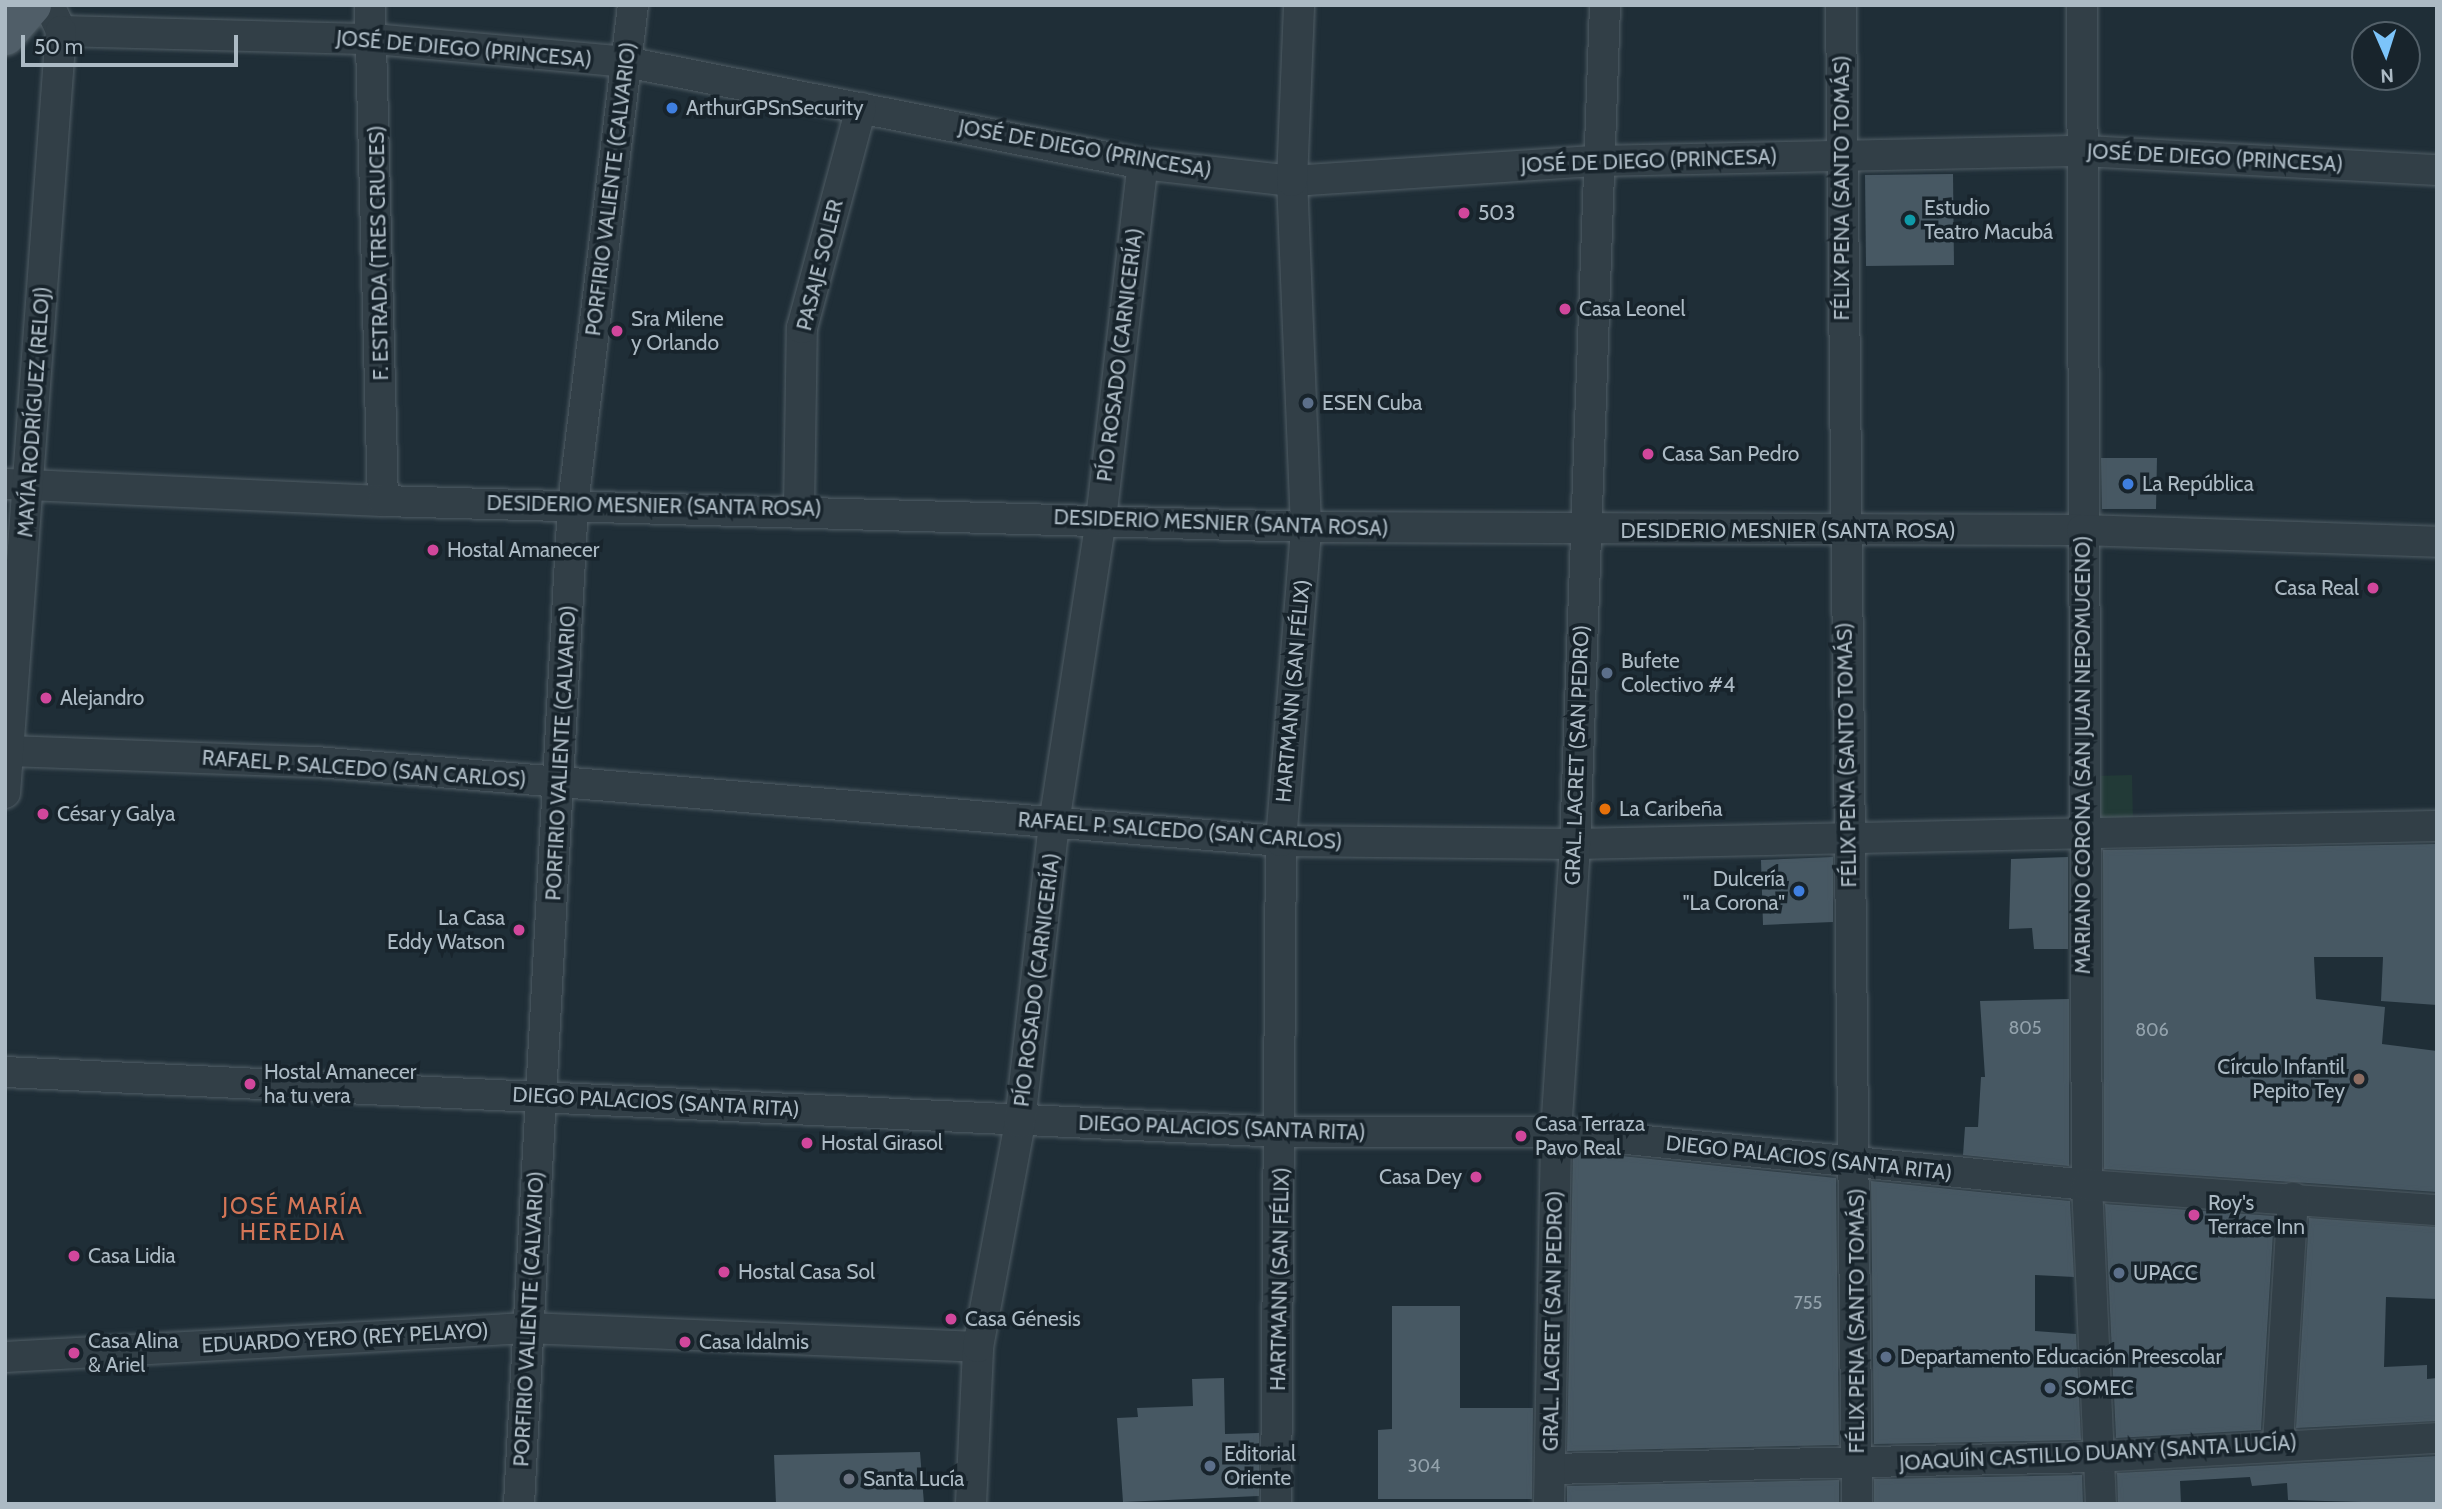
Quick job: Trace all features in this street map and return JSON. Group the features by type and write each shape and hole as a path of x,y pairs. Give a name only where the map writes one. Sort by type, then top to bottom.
{"main road":[{"path":"5,36 32,5"}],"street":[{"name":"F. ESTRADA (TRES CRUCES)","path":"370,5 374,39 383,501"},
{"name":"PORFIRIO VALIENTE (CALVARIO)","path":"519,1504 527,1328 561,782 573,504 633,5"},
{"name":"HARTMANN (SAN FÉLIX)","path":"1276,1504 1283,1132 1281,841 1306,527 1292,181 1299,5"},
{"name":"GRAL. LACRET (SAN PEDRO)","path":"1549,1504 1556,1132 1575,844 1597,161 1605,5"},
{"name":"FÉLIX PENA (SANTO TOMÁS)","path":"1841,5 1843,531 1857,1164 1857,1504"},
{"name":"MARIANO CORONA (SAN JUAN NEPOMUCENO)","path":"2082,5 2082,834 2087,1185 2101,1504"},
{"name":"JOSÉ DE DIEGO (PRINCESA)","path":"55,18 374,39 626,62 1143,164 1292,181 1597,161 1843,153 2084,151 2437,170"},
{"name":"MAYÍA RODRÍGUEZ (RELOJ)","path":"5,793 10,751 17,484 55,18"},
{"name":"PASAJE SOLER","path":"799,509 802,328 860,108"},
{"name":"PÍO ROSADO (CARNICERÍA)","path":"971,1504 978,1347 1020,1122 1054,823 1101,519 1143,164"},
{"name":"DESIDERIO MESNIER (SANTA ROSA)","path":"17,484 383,501 799,509 1306,527 1584,531 2082,530 2437,542"},
{"name":"RAFAEL P. SALCEDO (SAN CARLOS)","path":"10,751 316,762 1281,841 1575,844 1849,835 2082,834 2437,827"},
{"name":"DIEGO PALACIOS (SANTA RITA)","path":"5,1073 542,1095 1020,1122 1283,1132 1556,1132 2087,1185 2293,1197 2437,1210"},
{"path":"2278,1443 2293,1197"},
{"name":"EDUARDO YERO (REY PELAYO)","path":"5,1357 527,1328 978,1347"},
{"name":"JOAQUÍN CASTILLO DUANY (SANTA LUCÍA)","path":"1550,1469 2097,1457 2278,1443 2437,1438"}],"green space":[{"path":"2132,775 2133,823 2095,824 2093,776"}],"building":[{"name":"Estudio Teatro Macubá","path":"1953,174 1954,265 1866,266 1865,175"},
{"name":"La República","path":"2101,458 2157,458 2156,509 2102,509"},
{"path":"2437,844 2437,1005 2381,1001 2383,957 2314,957 2316,999 2385,1007 2382,1044 2437,1051 2437,1192 2104,1169 2103,850"},
{"name":"Dulcería \"La Corona\"","path":"1833,857 1833,922 1763,925 1761,860"},
{"path":"2068,857 2068,949 2034,949 2032,928 2009,929 2011,859"},
{"path":"2069,999 2069,1166 1963,1155 1965,1127 1978,1127 1981,1077 1985,1077 1980,1001"},
{"path":"1573,1151 1836,1178 1839,1445 1567,1451"},
{"path":"1871,1181 2070,1201 2074,1277 2035,1275 2035,1331 2076,1334 2081,1440 1874,1444"},
{"path":"2105,1204 2274,1216 2261,1430 2116,1438"},
{"path":"2309,1218 2437,1227 2437,1299 2386,1297 2384,1367 2427,1365 2427,1379 2437,1378 2437,1421 2296,1428"},
{"path":"1392,1306 1460,1306 1460,1408 1533,1408 1532,1499 1378,1499 1378,1430 1392,1429"},
{"path":"1224,1378 1225,1434 1259,1433 1259,1496 1123,1502 1117,1418 1138,1417 1137,1408 1193,1406 1192,1379"},
{"name":"Santa Lucía","path":"920,1452 924,1504 776,1504 774,1455"},
{"path":"2437,1456 2437,1504 2288,1500 2287,1483 2252,1486 2250,1477 2180,1481 2181,1504 2118,1504 2117,1473"},
{"path":"2082,1475 2083,1504 1874,1504 1874,1479"},
{"path":"1839,1480 1839,1504 1567,1504 1567,1486"}],"place":[{"name":"ArthurGPSnSecurity","path":"672,108"},
{"name":"503","path":"1464,213"},
{"name":"Estudio Teatro Macubá","path":"1910,220"},
{"name":"Casa Leonel","path":"1565,309"},
{"name":"Sra Milene y Orlando","path":"617,331"},
{"name":"ESEN Cuba","path":"1308,403"},
{"name":"Casa San Pedro","path":"1648,454"},
{"name":"La República","path":"2128,484"},
{"name":"Hostal Amanecer","path":"433,550"},
{"name":"Casa Real","path":"2373,588"},
{"name":"Bufete Colectivo #4","path":"1607,673"},
{"name":"Alejandro","path":"46,698"},
{"name":"La Caribeña","path":"1605,809"},
{"name":"César y Galya","path":"43,814"},
{"name":"Dulcería \"La Corona\"","path":"1799,891"},
{"name":"La Casa Eddy Watson","path":"519,930"},
{"name":"Círculo Infantil Pepito Tey","path":"2359,1079"},
{"name":"Hostal Amanecer ha tu vera","path":"250,1084"},
{"name":"Casa Terraza Pavo Real","path":"1521,1136"},
{"name":"Hostal Girasol","path":"807,1143"},
{"name":"Casa Dey","path":"1476,1177"},
{"name":"Roy's Terrace Inn","path":"2194,1215"},
{"name":"Casa Lidia","path":"74,1256"},
{"name":"Hostal Casa Sol","path":"724,1272"},
{"name":"UPACC","path":"2119,1273"},
{"name":"Casa Génesis","path":"951,1319"},
{"name":"Casa Idalmis","path":"685,1342"},
{"name":"Casa Alina & Ariel","path":"74,1353"},
{"name":"Departamento Educación Preescolar","path":"1886,1357"},
{"name":"SOMEC","path":"2050,1388"},
{"name":"Editorial Oriente","path":"1210,1466"},
{"name":"Santa Lucía","path":"849,1479"}],"district":[{"name":"JOSÉ MARÍA HEREDIA","path":"293,1219"}]}
